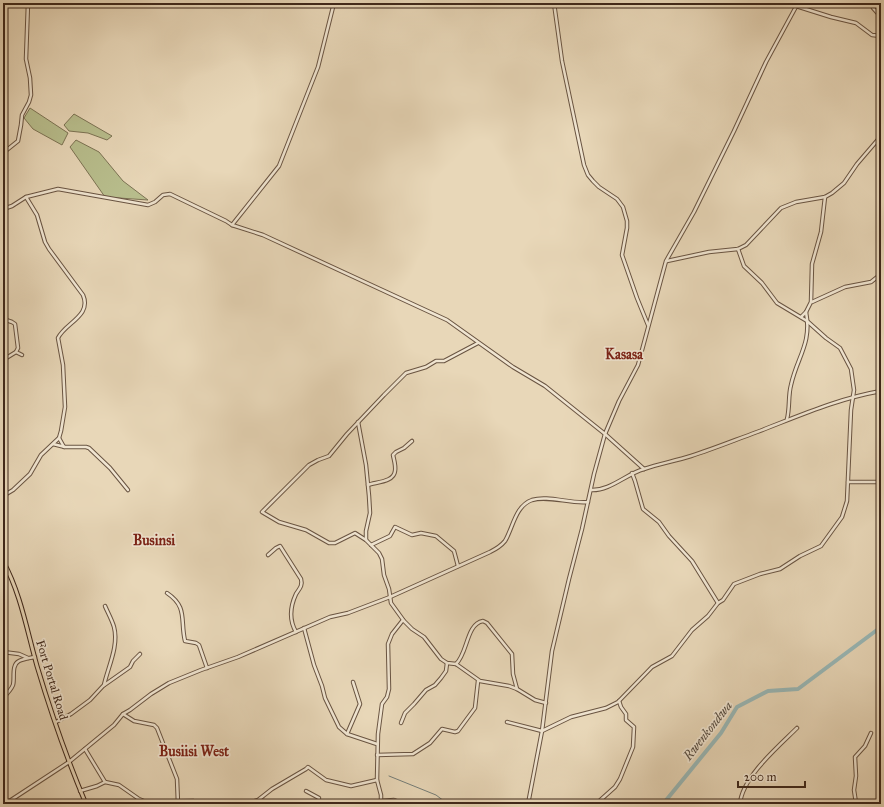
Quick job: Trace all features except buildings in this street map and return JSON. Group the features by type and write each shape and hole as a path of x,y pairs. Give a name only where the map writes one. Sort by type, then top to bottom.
{"main road":[{"name":"Fort Portal Road","path":"3,562 14,584 61,740 86,804"}],"street":[{"path":"3,153 18,141 22,125 22,115 31,95 26,55 28,3"},
{"path":"232,225 279,166 318,67 334,3"},
{"path":"554,3 562,61 584,165 588,175 593,181 617,199 622,207 627,221 627,228 622,255 637,298 649,326"},
{"path":"872,3 873,8 881,17"},
{"path":"528,804 542,731 552,650 605,434 619,401 638,365 666,262 694,212 766,62 797,5 831,17 856,23 872,35 881,36"},
{"path":"666,262 709,252 738,249 746,245 781,208 796,202 825,197 844,183 857,164 881,136"},
{"path":"3,209 12,206 26,197 62,189 148,205 152,204 166,194 232,225 263,235 322,263 430,310 464,330 478,342 485,345 524,374 540,382 605,434 644,469"},
{"path":"3,496 13,490 30,474 41,455 59,438 65,407 63,365 58,338 61,333 79,316 84,308 85,299 49,249 45,242 37,215 26,197"},
{"path":"800,317 806,312 811,302 812,264 821,232 825,197"},
{"path":"507,722 542,731 571,717 614,705 652,667 672,656 690,633 708,616 718,603 723,600 736,582 776,570 821,546 839,522 844,512 847,501 852,397 854,390 851,369 843,351 807,320 777,303 758,278 744,266 738,249"},
{"path":"811,302 845,287 871,282 881,274"},
{"path":"787,419 790,405 791,383 807,338 806,312"},
{"path":"3,319 15,324 18,348 16,352 3,360"},
{"path":"478,342 444,361 436,361 426,367 406,373 358,422 328,456 307,467 262,512 279,522 306,530 329,543 335,543 355,533 366,540 381,556 391,603 409,627 424,637 439,658 446,663 456,664 478,681 505,685 517,689 535,700 546,703"},
{"path":"16,352 22,355"},
{"path":"591,490 605,488 632,473 692,456 820,406 881,391"},
{"path":"358,422 366,465 370,513 366,529 366,540"},
{"path":"59,438 65,447"},
{"path":"368,485 388,480 393,476 395,471 393,455 412,441"},
{"path":"53,444 65,447 89,448 110,468 128,490"},
{"path":"632,473 643,509 659,522 669,536 692,561 718,603"},
{"path":"848,482 881,482"},
{"path":"5,804 69,762 114,725 123,714 168,683 238,657 334,616 348,613 390,597 490,552 501,545 520,510 531,501 542,499 588,502"},
{"path":"371,545 390,536 395,527 412,535 421,532 434,535 454,551 458,566"},
{"path":"268,555 278,546 281,547 301,579 302,585 294,600 291,610 291,621 296,632"},
{"path":"168,593 177,600 182,612 185,641 199,645 208,668"},
{"path":"104,686 116,638 114,627 105,606"},
{"path":"403,620 389,640 389,689 387,697 382,704 377,744 377,780 381,802 394,800 405,804"},
{"path":"456,664 462,658 473,627 477,622 483,621 487,623 512,654 513,674 517,689"},
{"path":"304,628 325,698 339,726 347,734 377,744"},
{"path":"3,652 19,654 29,658"},
{"path":"56,722 90,700 104,686 130,667 140,654"},
{"path":"3,698 10,692 13,685 14,667 16,663 18,661 35,657"},
{"path":"401,723 405,713 426,690 435,686 441,678 446,671 446,663"},
{"path":"377,755 413,754 430,743 442,729 455,732 458,731 475,708 478,681"},
{"path":"347,734 360,704 353,682"},
{"path":"596,804 619,782 633,747 634,727 626,720 626,713 621,707 619,701"},
{"path":"614,705 621,707"},
{"path":"123,714 134,721 154,725 157,728 177,779 178,803"},
{"path":"740,804 742,795 752,776 774,750 797,728"},
{"path":"857,804 854,790 856,776 855,757 865,746 870,733"},
{"path":"85,749 105,782"},
{"path":"246,804 258,800 272,789 306,769 308,766 326,780 351,786 377,780"},
{"path":"80,791 105,782 119,785 143,801 178,803 193,801 202,804"},
{"path":"306,791 319,798 318,804"},
{"path":"258,800 277,804"}],"green space":[{"path":"30,108 68,133 62,145 33,129 24,118"},
{"path":"74,114 112,136 107,140 88,133 69,131 64,125"},
{"path":"76,140 99,152 123,181 148,200 105,197 70,147"}],"waterway":[{"name":"Rwenkondwa","path":"663,804 721,733 737,707 768,691 798,689 881,627"},
{"name":"Rwenkondwa","path":"389,776 436,795 448,804"}],"district":[{"name":"Kasasa","path":"624,354"},
{"name":"Businsi","path":"154,540"},
{"name":"Busiisi West","path":"194,751"}]}
